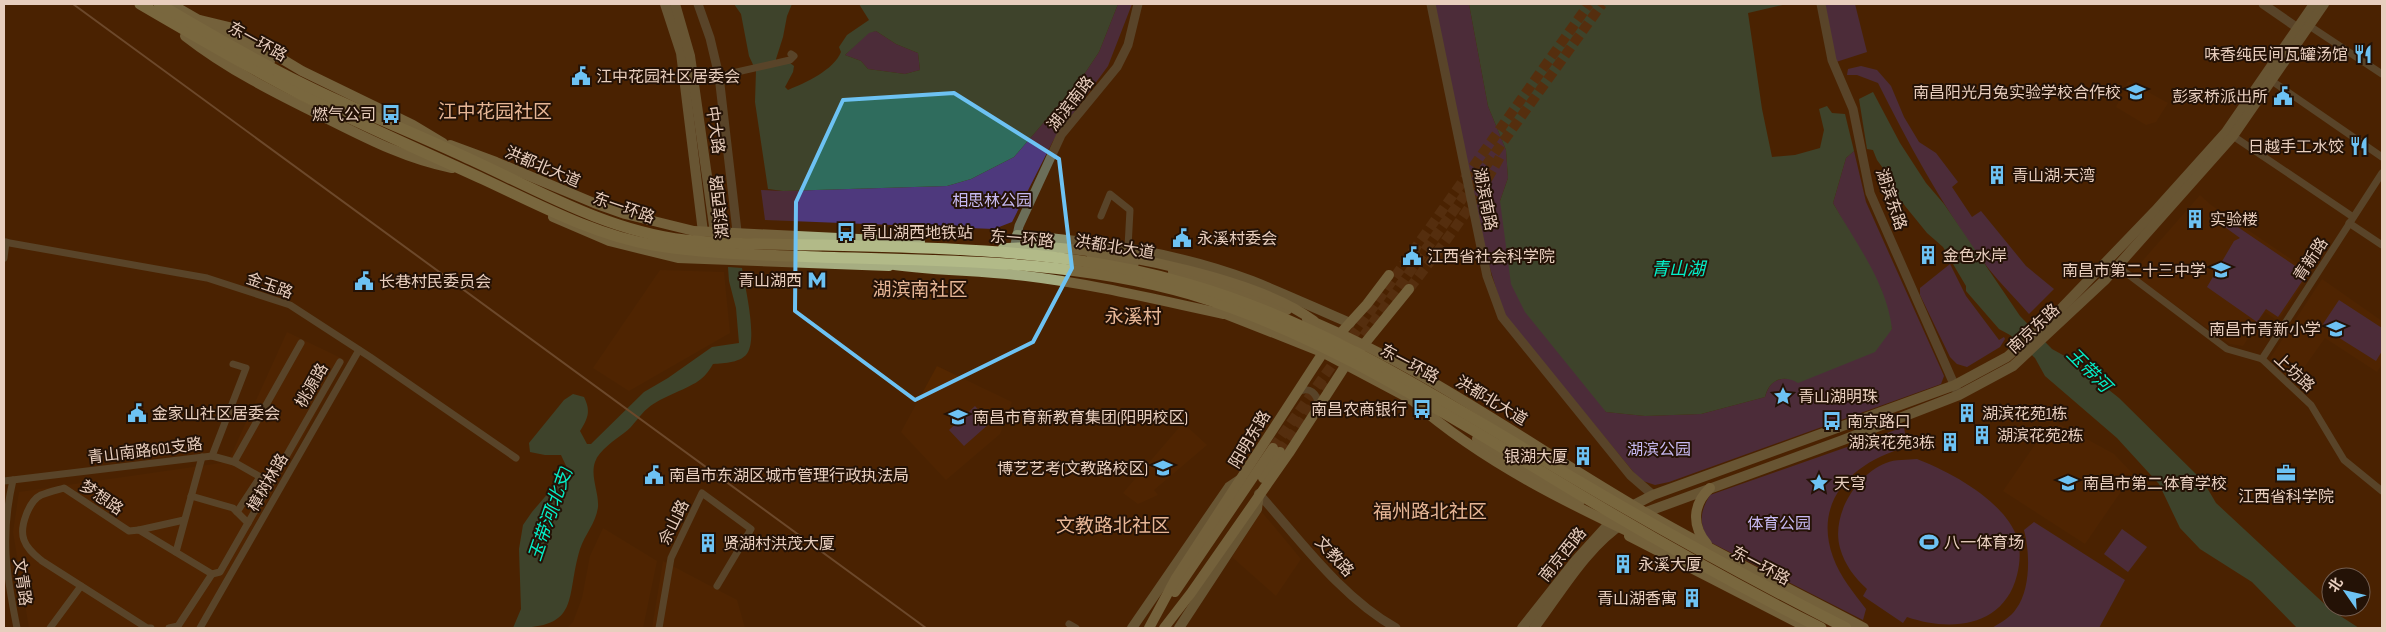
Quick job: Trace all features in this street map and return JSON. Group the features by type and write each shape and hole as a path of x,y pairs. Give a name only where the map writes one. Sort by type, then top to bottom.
{"highway":[{"name":"东一环路","path":"140,4 241,63 462,170 557,213 607,233 646,244 702,251 986,263 1096,274 1156,284 1244,312 1301,336 1407,391 1697,564 1821,628"},
{"name":"东一环路","path":"159,4 304,85 462,155 559,201 610,222 649,234 686,240 961,250 1108,264 1193,285 1248,304 1305,327 1412,382 1579,482 1734,570 1846,628"}],"main road":[{"path":"131,4 294,98 414,151 575,228 609,241 678,258 1064,273 1148,288 1196,301 1224,314 1322,352 1414,401 1436,413 1638,542 1808,628"},
{"name":"洪都北大道","path":"172,4 314,86 435,140 496,162 594,203 657,222 715,233 934,243 1069,254 1141,264 1176,272 1245,293 1314,321 1364,345 1458,396 1632,505 1692,538 1710,543 1864,628"},
{"name":"中大路","path":"664,4 681,53 703,232"},
{"name":"中大路","path":"675,4 690,56 715,233"},
{"name":"南京东路","path":"2023,351 2047,336 2117,266 2233,136 2272,81 2304,27 2314,4"},
{"name":"南京东路","path":"1632,505 1653,495 2001,375 2023,351 2037,330 2154,211 2226,132 2304,27 2324,4"},
{"path":"200,20 229,27 302,71 413,125 462,155"},
{"path":"185,36 205,52 285,98 378,144 421,161 462,170"},
{"path":"1017,235 1128,247 1194,263 1251,281 1350,323"},
{"path":"961,250 1046,246 1091,250 1205,275 1300,310 1314,321"},
{"path":"853,258 922,269 1025,276 1105,287 1224,314"},
{"name":"阳明东路","path":"1150,628 1176,578 1244,478 1322,352 1350,323 1389,275"},
{"name":"阳明东路","path":"1162,628 1191,593 1319,406 1344,365 1364,345 1409,289"},
{"name":"南京东路","path":"1643,511 1842,440 1957,390"},
{"path":"1414,401 1444,428 1561,500 1697,564"},
{"name":"阳明东路","path":"1150,628 1277,450 1162,628"},
{"path":"1132,628 1228,487 1244,478"},
{"path":"1710,488 1704,494 1696,509 1697,526 1710,543 1872,628"},
{"path":"1179,628 1257,509 1259,494"},
{"name":"南京西路","path":"1522,628 1575,561 1632,505"},
{"name":"南京西路","path":"1534,628 1612,526 1643,511"}],"street":[{"name":"湖滨西路","path":"698,4 710,38 719,76 739,260"},
{"name":"湖滨南路","path":"1014,249 1019,226 1061,135 1116,67 1128,46 1138,4"},
{"name":"湖滨南路","path":"1431,4 1487,276 1502,317 1630,475 1653,495"},
{"name":"湖滨东路","path":"1821,4 1832,60 1854,116 1870,192 1957,390"},
{"path":"2263,4 2382,74"},
{"path":"719,76 790,57"},
{"path":"2272,81 2382,157"},
{"path":"2233,136 2351,220 2382,245"},
{"name":"青新路","path":"2262,359 2382,173"},
{"path":"1102,216 1110,194 1130,210 1128,247"},
{"path":"4,258 5,242"},
{"name":"金玉路","path":"5,242 207,278 290,305 516,458"},
{"name":"上坊路","path":"2117,266 2227,349 2262,359 2312,406 2344,460 2382,491"},
{"path":"234,462 301,343"},
{"name":"樟树林路","path":"200,628 359,350"},
{"name":"桃源路","path":"212,574 220,572 340,362"},
{"name":"青山南路601支路","path":"4,481 212,456 246,368 233,364"},
{"path":"1296,392 1304,389 1312,391 1318,397 1319,406"},
{"path":"212,456 234,462 271,483"},
{"path":"176,552 202,457"},
{"path":"237,512 260,477"},
{"name":"文青路","path":"13,480 5,529 6,568 17,628"},
{"name":"梦想路","path":"151,628 147,628 42,561 30,550 23,539 23,527 28,510 40,495 64,488 129,531 139,530 226,581"},
{"name":"佘山路","path":"659,628 671,558 702,493 751,529 718,586"},
{"name":"文教路","path":"1259,494 1347,590 1373,615 1396,628"},
{"path":"191,496 233,508 248,523"},
{"path":"139,530 184,520"},
{"path":"169,628 178,626 212,574"},
{"path":"50,628 81,586"},
{"path":"1069,624 1076,628"}],"highlighted area":[{"path":"954,93 1059,159 1072,268 1033,342 915,400 795,311 796,202 843,100"}],"shaded area":[{"name":"南昌阳光月兔实验学校合作校","path":"2128,81 2168,103 2156,122 2146,125 2116,107"},
{"name":"南昌市第二十三中学","path":"2200,195 2211,205 2310,272 2278,321 2265,312 2243,346 2230,344 2131,274"},
{"path":"660,270 724,272 730,333 629,391 593,368"},
{"name":"南昌市青新小学","path":"2322,279 2382,321 2382,364 2377,372 2325,338 2293,383 2272,364 2271,357"},
{"path":"287,332 345,360 198,628 29,628 13,532 19,492 228,462"},
{"name":"南昌市育新教育集团(阳明校区)","path":"937,366 1012,402 1000,434 946,480 901,432"},
{"name":"南昌市第二体育学校","path":"2052,420 2114,454 2133,474 2085,544 2003,491"},
{"name":"博艺艺考(文教路校区)","path":"1183,423 1207,445 1154,490 1158,495 1138,504 1123,493"},
{"path":"1261,511 1301,559 1276,596 1232,557"},
{"path":"603,528 657,561 643,628 567,628 573,622 582,598 590,556"},
{"path":"663,561 737,600 745,628 652,628"}],"green space":[{"name":"相思林公园","path":"1118,4 1132,4 1108,66 1053,141 1012,222 994,229 765,220 761,190 947,186 971,179 1014,157 1081,79 1099,52"},
{"name":"湖滨公园","path":"1434,4 1469,4 1488,106 1506,150 1508,178 1500,201 1606,412 1645,416 1701,414 1765,397 1771,385 1777,380 1791,379 1892,329 1881,289 1833,203 1846,158 1854,151 1866,202 1944,376 1941,384 1669,482 1655,485 1640,480 1504,315 1486,255"},
{"path":"1825,4 1855,4 1867,52 1836,62"},
{"path":"876,31 896,44 918,53 920,70 905,74 868,69 861,61 845,55 869,32"},
{"path":"1861,66 1877,70 1891,86 1904,117 1919,142 1936,153 1958,182 1952,187 1972,217 1981,211 2026,266 2054,289 2029,314 1988,268 1957,224 1916,155 1878,83 1857,75 1847,75 1848,69"},
{"path":"2226,219 2307,274 2278,317 2266,309 2257,322 2207,287 2234,241 2240,238 2222,225"},
{"path":"1950,264 1966,296 1999,340 2004,337 2005,339 2000,347 1967,367 1957,364 1950,357 1920,295 1920,288"},
{"path":"2339,300 2382,328 2382,351 2376,361 2333,334 2335,331 2323,324"},
{"path":"975,406 990,423 964,446 949,430"},
{"name":"体育公园","path":"1904,427 1907,447 1888,453 1855,473 1833,500 1828,517 1828,536 1833,557 1843,578 1866,609 1863,620 1710,542 1706,536 1702,524 1702,513 1710,495"},
{"name":"八一体育场","path":"1917,459 1975,489 2001,511 2017,537 2020,551 2019,566 2010,592 2001,606 1988,615 1974,621 1958,624 1941,624 1907,617 1903,623 1863,596 1867,589 1850,570 1844,560 1838,535 1839,522 1848,498 1856,486 1875,469 1886,463 1897,460"},
{"path":"2034,522 2125,580 2099,628 1992,628 2011,615 2021,601 2028,570 2024,530"},
{"path":"2122,529 2147,547 2128,572 2104,554"}],"water":[{"path":"734,4 792,4 776,59 776,61 790,63 794,66 785,87 788,90 826,70 837,59 841,52 839,47 847,35 869,20 859,4 1118,4 1099,52 1081,79 1014,157 971,179 947,186 783,191 768,189 755,102 756,71 749,56 741,14","holes":["876,31 896,44 918,53 920,70 905,74 868,69 861,61 845,55 869,33"]},
{"name":"青山湖","path":"1469,4 1787,4 1748,13 1762,109 1772,157 1795,155 1820,148 1824,130 1819,109 1827,106 1832,113 1845,114 1854,151 1846,158 1833,203 1869,263 1884,295 1889,312 1892,329 1875,352 1798,383 1787,379 1777,380 1770,386 1765,397 1701,414 1645,416 1606,412 1525,312 1511,284 1500,201 1508,178 1506,150 1488,106"},
{"path":"1873,92 1900,143 1926,183 1944,204 2020,316 2052,349 2070,359 2119,398 2203,481 2216,503 2321,601 2321,617 2342,617 2359,628 2297,628 2252,582 2200,549 2180,528 2159,484 2117,438 2045,376 2035,358 2010,335 1999,329 1966,291 1966,286 1943,247 1927,233 1884,180 1885,171 1873,150 1867,149 1859,99"},
{"name":"玉带河(北支)","path":"728,267 742,268 751,323 748,352 737,360 713,364 705,376 696,383 654,404 628,430 600,453 594,467 598,502 597,513 580,549 567,607 561,616 550,623 535,627 513,628 521,609 519,549 523,525 568,470 561,455 545,455 530,452 529,443 564,400 573,394 584,397 586,402 588,414 580,431 587,444 591,444 644,392 668,378 712,347 739,343 736,308 729,281"}],"tunnel":[{"path":"1273,448 1589,4"},
{"path":"1355,348 1602,4"},
{"path":"1409,289 1447,240 1502,153"},
{"path":"1280,452 1328,384"}],"railway":[{"path":"73,4 926,628"}],"place":[{"name":"味香纯民间瓦罐汤馆","path":"2363,54"},
{"name":"江中花园社区居委会","path":"581,76"},
{"name":"南昌阳光月兔实验学校合作校","path":"2136,92"},
{"name":"彭家桥派出所","path":"2283,96"},
{"name":"燃气公司","path":"391,114"},
{"name":"日越手工水饺","path":"2359,146"},
{"name":"青山湖·天湾","path":"1997,175"},
{"name":"实验楼","path":"2195,219"},
{"name":"青山湖西地铁站","path":"846,232"},
{"name":"永溪村委会","path":"1182,238"},
{"name":"金色水岸","path":"1928,255"},
{"name":"江西省社会科学院","path":"1412,256"},
{"name":"南昌市第二十三中学","path":"2221,270"},
{"name":"青山湖西","path":"817,280"},
{"name":"长巷村民委员会","path":"364,281"},
{"name":"南昌市青新小学","path":"2336,329"},
{"name":"青山湖明珠","path":"1783,396"},
{"name":"南昌农商银行","path":"1422,409"},
{"name":"金家山社区居委会","path":"137,413"},
{"name":"湖滨花苑1栋","path":"1967,413"},
{"name":"南昌市育新教育集团(阳明校区)","path":"958,417"},
{"name":"南京路口","path":"1832,421"},
{"name":"湖滨花苑2栋","path":"1982,435"},
{"name":"湖滨花苑3栋","path":"1950,442"},
{"name":"银湖大厦","path":"1583,456"},
{"name":"博艺艺考(文教路校区)","path":"1163,468"},
{"name":"江西省科学院","path":"2286,473"},
{"name":"南昌市东湖区城市管理行政执法局","path":"654,475"},
{"name":"天穹","path":"1819,483"},
{"name":"南昌市第二体育学校","path":"2068,483"},
{"name":"八一体育场","path":"1929,542"},
{"name":"贤湖村洪茂大厦","path":"708,543"},
{"name":"永溪大厦","path":"1623,564"},
{"name":"青山湖香寓","path":"1692,598"}],"district":[{"name":"江中花园社区","path":"495,111"},
{"name":"湖滨南社区","path":"920,289"},
{"name":"永溪村","path":"1133,316"},
{"name":"福州路北社区","path":"1430,511"},
{"name":"文教路北社区","path":"1113,525"}],"water label":[{"name":"玉带河","path":"2089,370"}]}
